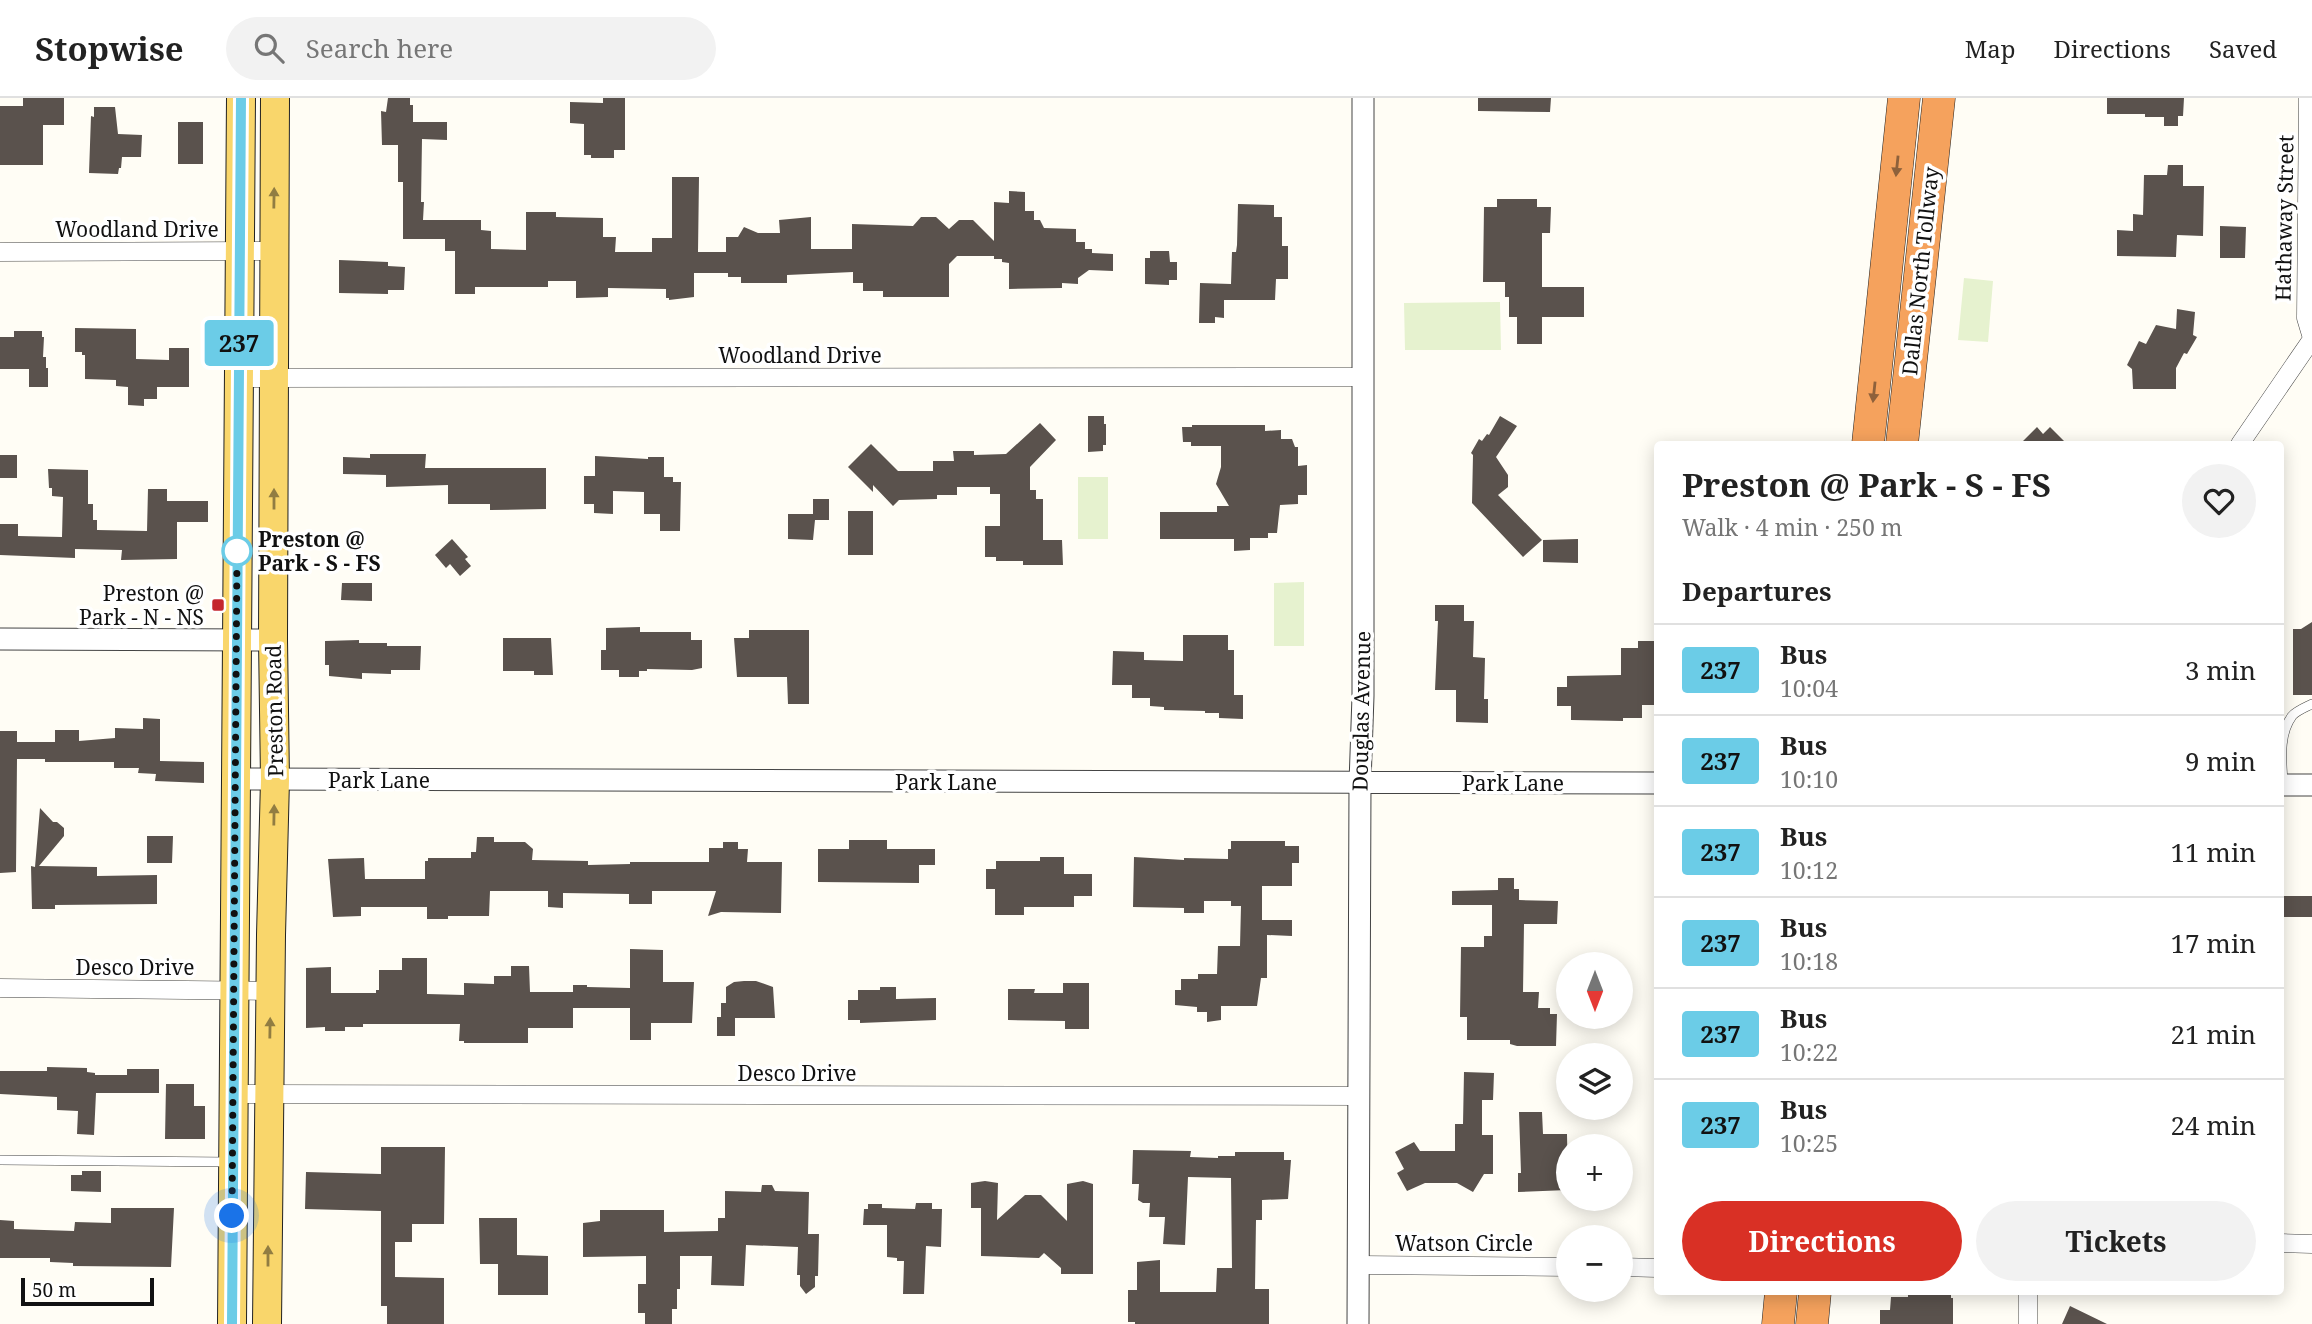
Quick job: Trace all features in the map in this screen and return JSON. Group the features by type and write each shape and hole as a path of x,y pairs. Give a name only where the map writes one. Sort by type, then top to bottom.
{"highway":[{"name":"Dallas North Tollway","path":"1868,441 1904,98"},
{"name":"Dallas North Tollway","path":"1902,441 1939,98"},
{"path":"1778,1324 1781,1295"},
{"path":"1812,1324 1815,1295"}],"main road":[{"name":"Preston Road","path":"232,1324 241,98"},
{"name":"Preston Road","path":"267,1324 275,780 275,98"}],"street":[{"name":"Douglas Avenue","path":"1358,1324 1360,783 1363,696 1363,98"},
{"name":"Hathaway Street","path":"2242,441 2312,339 2306,318 2308,98"},
{"name":"Woodland Drive","path":"0,252 273,251"},
{"name":"Woodland Drive","path":"238,378 1363,377"},
{"path":"0,639 273,640"},
{"name":"Park Lane","path":"235,779 1654,783"},
{"path":"2284,785 2312,785"},
{"name":"Desco Drive","path":"0,988 270,991"},
{"name":"Desco Drive","path":"233,1094 1360,1096"},
{"path":"2284,1244 2312,1244"},
{"name":"Watson Circle","path":"1359,1265 1556,1267"},
{"path":"1633,1267 1654,1268"},
{"path":"2028,1295 2028,1324"}],"lane":[{"path":"2284,733 2293,714 2312,704"},
{"path":"0,1160 233,1162"}],"green space":[{"path":"1964,278 1993,281 1988,342 1958,340"},
{"path":"1500,302 1501,350 1405,350 1404,303"},
{"path":"1078,477 1108,477 1108,539 1078,539"},
{"path":"1304,582 1304,646 1274,646 1274,583"}],"building":[{"path":"23,98 64,98 64,125 43,125 43,165 0,165 0,106 23,106"},
{"path":"388,98 410,98 410,105 413,105 413,122 447,122 447,140 422,139 423,220 481,220 481,230 491,231 491,249 526,250 526,212 556,212 556,217 603,218 603,237 616,237 615,252 652,252 652,238 672,238 672,177 699,177 698,252 726,252 726,237 738,237 744,227 758,233 780,233 779,220 811,217 811,249 852,249 852,224 913,226 921,217 936,217 949,229 959,220 973,220 994,241 994,202 1009,203 1009,191 1025,192 1025,211 1034,211 1034,220 1040,220 1044,228 1076,229 1076,242 1085,242 1085,249 1092,249 1092,253 1113,254 1113,271 1089,270 1078,278 1078,284 1062,283 1062,288 1009,289 1009,263 994,259 994,256 957,256 949,264 949,297 883,297 883,291 863,291 863,283 853,283 853,272 787,275 787,283 741,283 741,277 728,277 728,273 694,273 694,297 669,300 666,298 666,289 608,288 608,297 576,298 576,281 548,281 548,287 475,287 475,294 455,294 455,251 445,251 445,239 403,239 403,182 398,182 398,145 382,145 381,111 386,112"},
{"path":"603,98 625,98 625,150 614,150 614,158 591,158 591,155 584,155 584,124 570,123 570,102 603,103"},
{"path":"1478,98 1551,98 1550,112 1478,111"},
{"path":"2107,98 2184,98 2183,116 2178,116 2178,126 2164,126 2164,117 2107,114"},
{"path":"94,107 115,107 118,134 142,135 141,157 122,157 118,174 89,173 91,116 94,117"},
{"path":"178,122 203,122 203,164 178,164"},
{"path":"2168,165 2183,165 2183,186 2204,186 2203,236 2177,235 2176,257 2117,256 2117,230 2133,231 2133,214 2143,215 2144,175 2167,175"},
{"path":"1497,199 1537,199 1537,207 1551,207 1550,233 1542,233 1542,287 1584,287 1584,317 1542,317 1542,344 1517,344 1517,317 1509,317 1509,297 1505,297 1505,282 1483,282 1484,207 1497,207"},
{"path":"1238,204 1274,205 1274,217 1282,217 1282,246 1288,246 1288,279 1276,279 1275,300 1224,300 1224,318 1215,317 1215,323 1199,323 1200,283 1231,284 1232,252 1236,252 1237,245"},
{"path":"2220,226 2246,227 2245,258 2220,258"},
{"path":"1150,251 1169,251 1170,262 1177,262 1177,280 1169,280 1169,285 1145,284 1145,258 1150,258"},
{"path":"339,260 388,262 388,266 405,267 404,290 388,290 388,294 339,293"},
{"path":"2177,309 2195,312 2193,335 2197,337 2176,368 2176,389 2133,389 2132,369 2127,365 2139,341 2146,344 2156,325 2176,329"},
{"path":"75,328 136,329 136,359 169,360 169,348 189,348 189,387 157,387 157,399 144,399 144,406 128,405 128,387 116,386 116,380 85,379 85,355 75,352"},
{"path":"14,331 42,331 48,387 29,387 29,369 0,369 0,337 14,337"},
{"path":"1088,416 1104,416 1106,445 1103,445 1103,451 1088,452"},
{"path":"1500,416 1517,426 1496,457 1508,475 1508,487 1498,495 1542,540 1523,557 1472,503 1471,453 1479,439 1482,441 1489,435"},
{"path":"1040,423 1056,440 1030,467 1030,490 1036,490 1036,499 1043,499 1043,540 1062,540 1063,565 1023,565 1023,561 996,561 996,557 985,557 985,526 1000,526 1000,494 990,494 990,487 957,487 957,495 937,495 937,499 899,500 893,506 873,485 873,492 848,467 871,444 898,471 933,471 933,461 954,461 953,451 974,451 974,455 1006,454"},
{"path":"1265,425 1265,431 1281,430 1281,439 1292,439 1295,447 1298,447 1298,466 1307,465 1307,495 1298,495 1298,504 1280,505 1277,533 1268,533 1268,538 1250,538 1250,550 1234,551 1234,539 1160,539 1160,512 1217,512 1217,506 1229,506 1216,484 1221,467 1221,446 1191,446 1191,442 1183,442 1182,427"},
{"path":"2037,427 2043,434 2050,427 2064,441 2023,441"},
{"path":"370,454 426,454 425,468 546,468 546,509 490,510 490,504 448,504 448,485 386,487 386,475 343,474 343,457 370,458"},
{"path":"0,455 17,455 17,478 0,478"},
{"path":"595,456 648,459 664,457 664,477 673,477 673,482 681,482 680,531 660,531 660,514 644,514 644,492 613,491 613,514 594,513 594,504 584,504 584,476 595,476"},
{"path":"48,469 88,470 88,504 93,504 93,520 97,520 97,530 147,531 148,489 167,489 167,501 208,501 208,522 177,522 177,559 121,560 122,550 75,549 75,558 0,555 0,524 18,524 18,536 62,537 63,497 52,496"},
{"path":"813,499 829,499 829,520 815,520 813,540 788,539 788,514 813,514"},
{"path":"848,511 873,511 873,555 848,555"},
{"path":"452,539 468,557 465,559 471,566 460,576 450,564 446,568 435,555"},
{"path":"1578,539 1578,563 1543,562 1543,540"},
{"path":"342,583 372,583 372,601 341,600"},
{"path":"1435,605 1464,605 1464,621 1474,621 1473,657 1485,658 1484,699 1488,699 1488,723 1456,722 1456,690 1435,690 1438,621 1435,621"},
{"path":"2312,622 2312,695 2293,695 2293,629 2301,629"},
{"path":"640,627 640,632 691,632 691,640 702,640 702,668 647,669 639,671 639,677 619,677 619,670 601,670 601,650 606,650 606,628"},
{"path":"749,630 809,630 809,704 788,704 787,677 737,677 734,638 749,638"},
{"path":"1183,635 1228,635 1228,650 1234,650 1234,695 1243,695 1243,719 1219,718 1219,713 1205,711 1164,710 1164,707 1150,706 1150,698 1132,698 1132,685 1112,685 1113,651 1144,652 1144,660 1183,661"},
{"path":"503,638 551,638 553,675 534,675 534,671 503,671"},
{"path":"359,640 359,643 387,643 387,646 421,646 420,670 391,670 391,674 362,673 362,679 329,676 329,665 325,665 325,641"},
{"path":"1638,641 1654,641 1654,705 1642,705 1642,718 1623,718 1623,721 1571,720 1571,706 1557,706 1557,687 1567,687 1567,676 1621,675 1621,648 1638,648"},
{"path":"143,718 160,719 160,761 204,762 204,783 155,781 156,774 138,773 139,768 114,768 114,762 45,762 45,759 17,759 16,872 0,873 0,731 17,731 17,742 55,742 55,730 79,730 79,741 115,738 115,728 143,729"},
{"path":"40,808 53,822 64,828 64,836 39,866 97,867 97,876 157,875 157,904 55,905 55,909 32,909 31,866 35,867"},
{"path":"147,836 173,836 172,863 147,863"},
{"path":"477,837 494,837 494,842 525,842 533,849 532,860 588,861 588,865 709,862 709,848 723,848 723,842 738,842 738,849 748,849 747,862 782,862 781,913 721,912 708,916 716,891 652,891 652,904 629,904 629,894 563,893 563,908 548,907 548,891 490,891 489,916 427,919 427,907 361,907 361,916 333,917 328,859 364,858 365,879 425,879 425,861 428,861 428,858 471,858 471,852 476,852"},
{"path":"849,840 887,840 887,849 935,849 935,865 919,865 919,883 818,882 818,849 849,849"},
{"path":"1231,841 1285,841 1285,846 1299,846 1299,863 1292,863 1292,886 1262,886 1262,920 1292,920 1292,936 1267,935 1267,978 1261,978 1257,1006 1221,1006 1221,1020 1207,1022 1207,1012 1197,1012 1197,1007 1175,1005 1175,990 1181,990 1181,979 1198,979 1198,974 1217,974 1218,946 1240,946 1241,906 1231,906 1231,901 1204,901 1204,913 1184,913 1184,908 1133,907 1134,857 1228,859"},
{"path":"1040,857 1064,857 1064,874 1092,874 1092,896 1074,896 1074,907 1024,907 1024,915 995,915 995,889 986,889 986,869 996,869 996,861 1040,861"},
{"path":"1498,878 1514,878 1514,889 1519,889 1519,900 1558,901 1557,924 1524,924 1523,992 1539,992 1538,1008 1550,1008 1550,1014 1556,1014 1556,1046 1517,1046 1510,1044 1510,1040 1467,1040 1467,1017 1460,1017 1461,947 1484,947 1484,936 1492,936 1492,905 1452,905 1452,891 1498,890"},
{"path":"2284,896 2312,896 2312,917 2284,917"},
{"path":"630,949 663,950 663,982 694,982 692,1023 651,1023 651,1040 630,1040 630,1008 573,1008 573,1028 528,1028 528,1043 464,1043 459,1041 460,1024 363,1024 363,1027 345,1027 345,1031 325,1031 325,1027 306,1028 306,968 331,967 331,993 376,993 376,990 379,990 379,970 402,970 402,958 427,958 427,994 464,995 464,983 494,984 494,976 511,976 511,966 529,966 530,992 573,992 573,985 630,988"},
{"path":"756,981 773,987 775,1018 735,1018 735,1036 717,1036 717,1017 721,1017 721,1003 726,1003 726,987 734,982"},
{"path":"1063,983 1089,983 1089,1029 1065,1029 1065,1021 1008,1020 1008,989 1035,989 1034,993 1063,993"},
{"path":"880,987 896,987 896,999 936,998 936,1020 860,1023 860,1020 848,1020 848,1000 858,1000 858,990 880,990"},
{"path":"47,1067 87,1068 87,1072 95,1075 127,1075 127,1069 159,1069 159,1093 96,1093 94,1135 77,1134 78,1111 57,1110 57,1097 0,1094 0,1071 47,1071"},
{"path":"1464,1072 1494,1073 1493,1100 1482,1100 1482,1135 1493,1135 1493,1174 1484,1174 1473,1192 1457,1183 1425,1183 1407,1191 1397,1173 1404,1169 1395,1152 1414,1142 1420,1151 1455,1151 1455,1124 1463,1124"},
{"path":"166,1084 194,1084 194,1106 205,1106 205,1139 165,1139"},
{"path":"1519,1112 1542,1112 1543,1134 1556,1134 1556,1190 1518,1192 1518,1173 1521,1173"},
{"path":"381,1147 445,1147 444,1224 412,1224 412,1242 395,1242 395,1277 444,1278 444,1324 387,1324 387,1306 381,1306 381,1211 305,1209 306,1172 381,1174"},
{"path":"1133,1150 1191,1151 1190,1157 1218,1158 1235,1156 1235,1152 1284,1152 1284,1160 1291,1160 1288,1199 1262,1200 1262,1220 1256,1220 1255,1289 1269,1289 1269,1324 1128,1322 1128,1290 1137,1290 1137,1262 1160,1260 1160,1292 1216,1292 1217,1268 1232,1268 1231,1178 1188,1177 1185,1245 1163,1244 1165,1217 1149,1217 1150,1203 1138,1200 1139,1184 1132,1184"},
{"path":"82,1171 101,1171 101,1192 71,1191 71,1175 82,1175"},
{"path":"1083,1181 1093,1184 1093,1274 1061,1274 1061,1268 1044,1253 1039,1258 981,1256 981,1208 971,1208 971,1183 998,1183 997,1220 1025,1195 1041,1195 1067,1221 1067,1184"},
{"path":"762,1185 772,1185 775,1191 809,1192 808,1234 819,1234 818,1276 815,1276 815,1287 806,1294 800,1286 800,1275 797,1275 798,1247 746,1245 744,1286 711,1285 712,1256 680,1256 680,1289 677,1289 677,1309 672,1309 672,1324 645,1324 645,1313 638,1313 638,1284 646,1284 646,1256 583,1257 583,1223 600,1221 600,1210 664,1210 664,1232 718,1231 718,1218 725,1218 725,1191 761,1192"},
{"path":"916,1203 932,1203 932,1209 942,1209 941,1247 926,1246 924,1294 903,1294 904,1261 887,1257 887,1225 863,1225 864,1209 868,1209 868,1204 882,1204 882,1208 915,1209"},
{"path":"111,1208 174,1208 171,1267 73,1266 73,1263 50,1262 50,1258 0,1258 0,1220 14,1221 14,1229 74,1231 75,1222 111,1223"},
{"path":"479,1218 517,1218 517,1255 548,1256 548,1295 498,1295 498,1264 480,1264"},
{"path":"1951,1295 1953,1324 1880,1324 1880,1310 1890,1310 1891,1297"},
{"path":"2070,1306 2107,1324 2062,1324"}],"bus line":[{"name":"237","path":"232,1324 241,98"}],"place":[{"name":"Preston @ Park - S - FS","path":"237,551"},
{"name":"Preston @ Park - N - NS","path":"218,605"}],"route":[{"path":"232,1216 237,551"}]}
